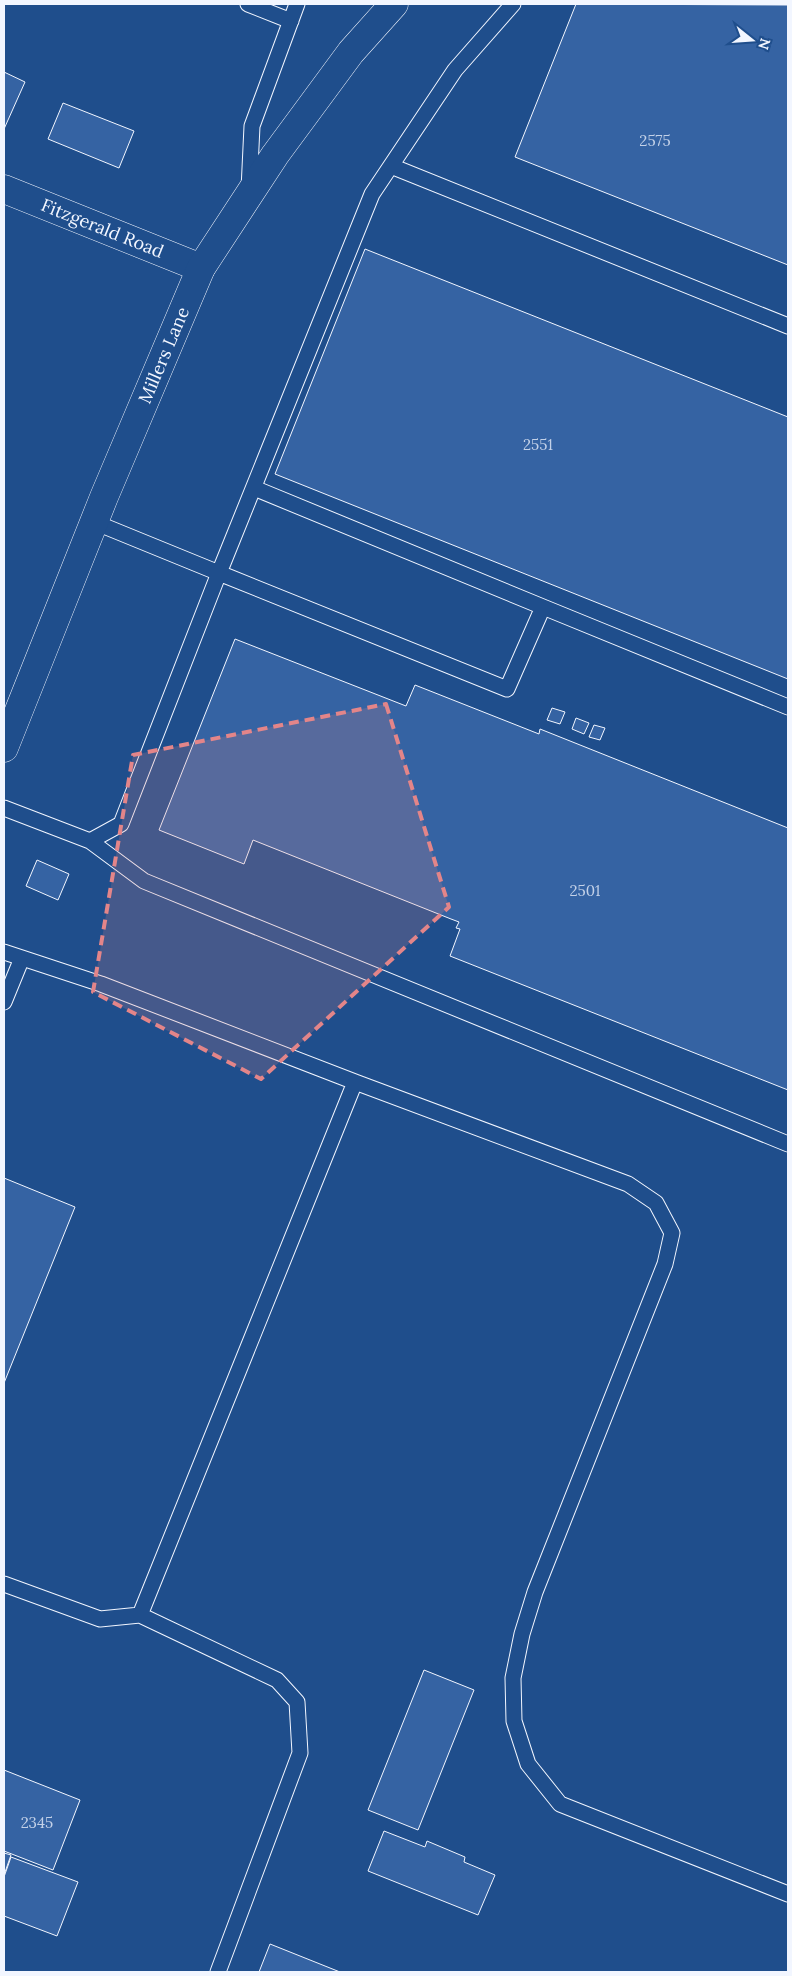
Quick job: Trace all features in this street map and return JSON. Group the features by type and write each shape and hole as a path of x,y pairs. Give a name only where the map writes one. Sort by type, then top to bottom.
{"street":[{"name":"Millers Lane","path":"4,748 94,522 202,268 276,155 351,52 394,4"},
{"name":"Fitzgerald Road","path":"4,189 202,268"}],"lane":[{"path":"248,4 291,21"},
{"path":"249,195 252,126 298,4"},
{"path":"90,841 121,824 219,573 372,194 455,70 513,4"},
{"path":"391,166 788,326"},
{"path":"254,488 788,707"},
{"path":"94,522 507,689 542,607"},
{"path":"4,808 90,841 144,881 788,1144"},
{"path":"4,952 102,984 355,1082 628,1184 656,1203 672,1233 665,1264 535,1592 522,1634 513,1678 514,1722 528,1764 560,1804 788,1894"},
{"path":"4,1002 22,958"},
{"path":"140,1615 355,1082"},
{"path":"4,1584 100,1619 140,1615 276,1680 298,1702 300,1753 218,1972"}],"highlighted area":[{"path":"386,704 449,907 261,1079 93,992 133,755"}],"building":[{"path":"576,4 788,5 788,265 515,157"},
{"path":"4,72 25,82 4,129"},
{"path":"63,103 134,131 119,168 48,139"},
{"path":"365,249 788,417 788,679 275,474"},
{"path":"235,639 406,706 415,685 539,734 540,729 788,828 788,1090 450,956 460,929 456,928 459,922 253,840 244,864 159,830"},
{"path":"552,708 565,712 560,724 547,720"},
{"path":"576,718 589,723 584,734 572,729"},
{"path":"594,725 605,728 600,740 589,737"},
{"path":"37,860 69,874 58,900 26,886"},
{"path":"4,1178 75,1207 4,1383"},
{"path":"424,1670 474,1690 418,1830 368,1810"},
{"path":"4,1770 80,1800 53,1870 4,1851"},
{"path":"384,1831 425,1847 427,1841 465,1857 464,1862 495,1875 478,1915 368,1871"},
{"path":"4,1853 11,1855 4,1875"},
{"path":"11,1857 78,1882 57,1936 4,1916 4,1877"},
{"path":"270,1944 340,1972 259,1972"}]}
